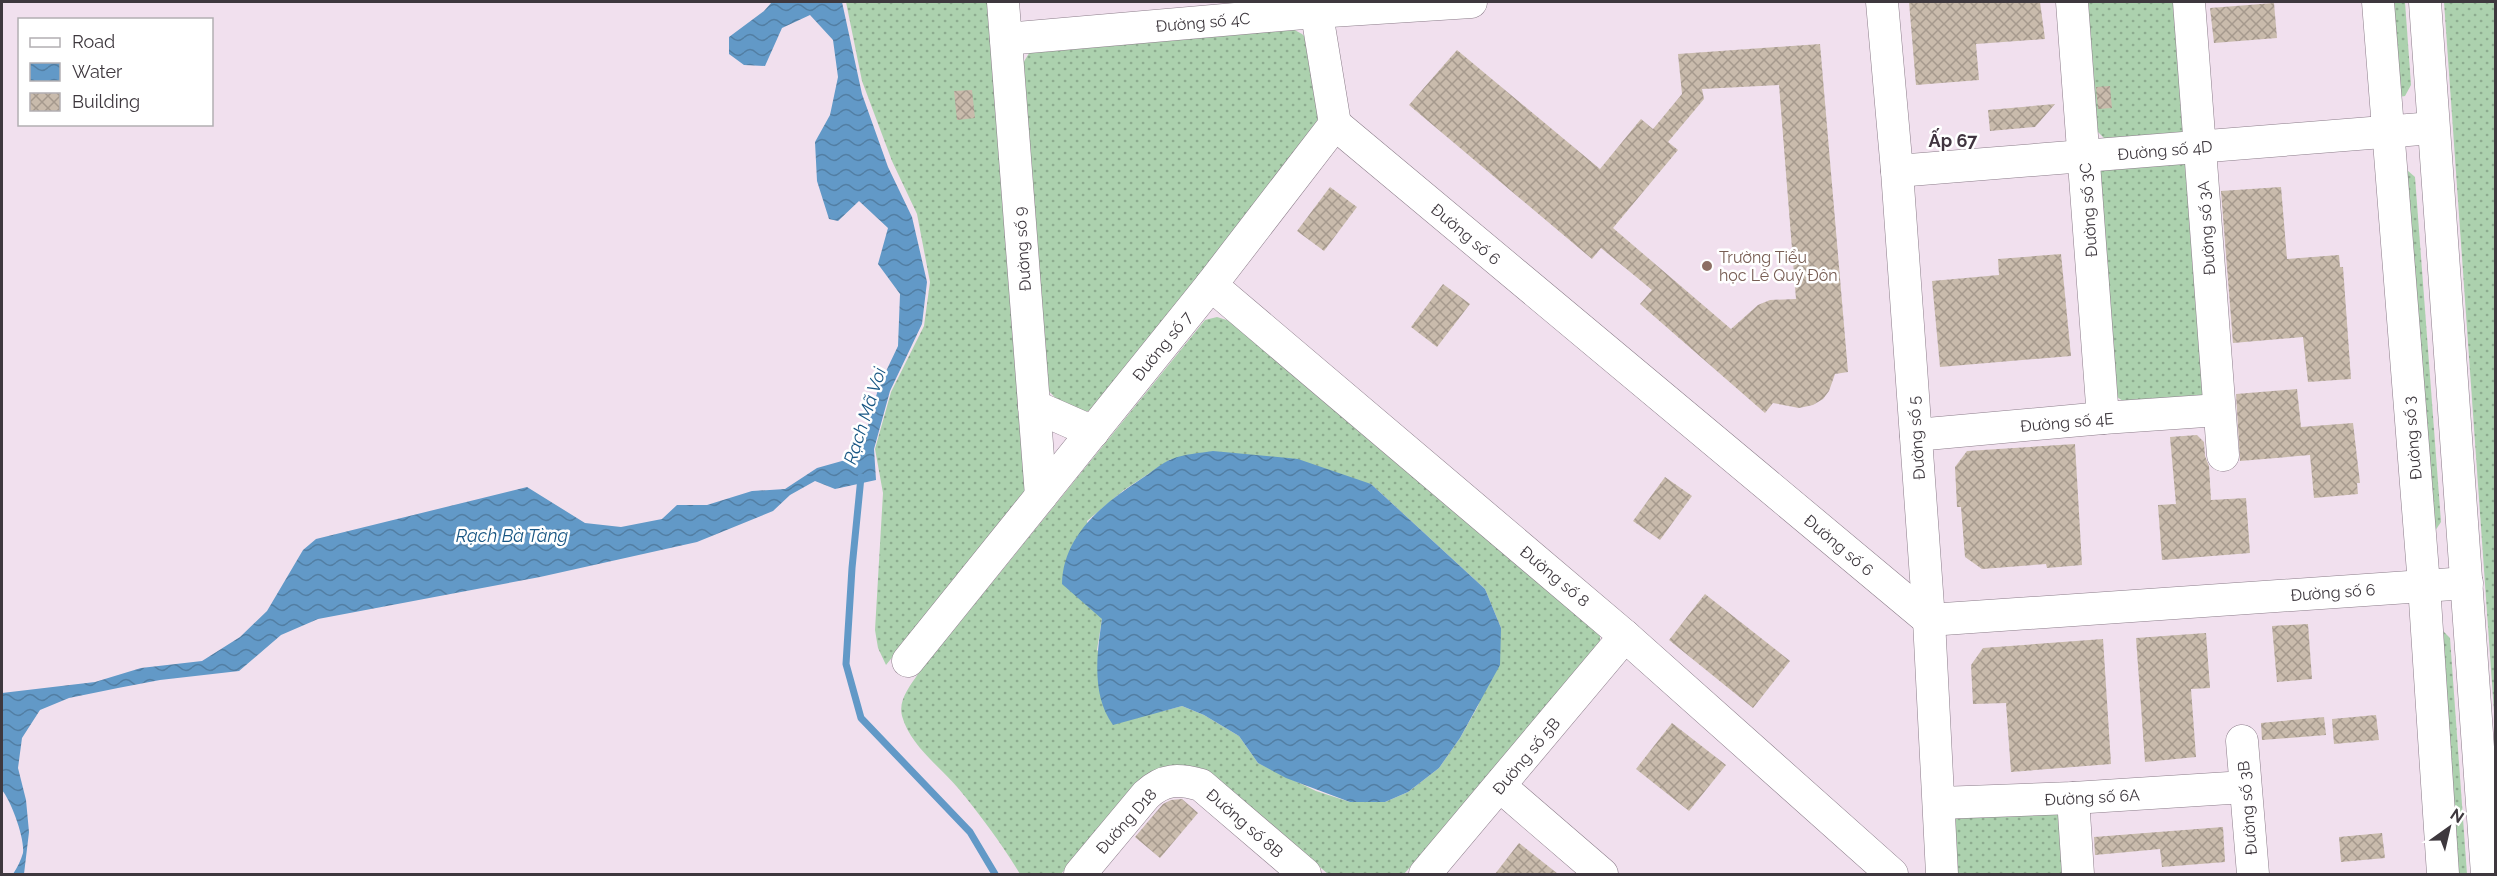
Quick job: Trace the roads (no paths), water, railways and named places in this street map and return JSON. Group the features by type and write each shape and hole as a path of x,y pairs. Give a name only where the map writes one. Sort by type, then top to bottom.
{"street":[{"name":"Đường số 9","path":"1003,2 1041,496"},
{"name":"Đường số 4C","path":"1006,39 1315,7 1471,2"},
{"name":"Đường số 5","path":"1882,2 1897,171 1929,620 1942,874"},
{"name":"Đường số 3C","path":"2072,2 2103,418"},
{"name":"Đường số 3A","path":"2189,2 2223,455"},
{"name":"Đường số 3","path":"2378,2 2386,130 2424,585 2443,874"},
{"path":"2425,2 2487,874"},
{"path":"1315,7 1335,124"},
{"name":"Đường số 7","path":"908,661 1211,285 1335,124"},
{"name":"Đường số 6","path":"1335,124 1929,620 2468,583"},
{"name":"Đường số 4D","path":"1897,171 2433,128"},
{"name":"Đường số 8","path":"1211,285 1625,636 1892,874"},
{"path":"1034,406 1092,432"},
{"name":"Đường số 4E","path":"1916,435 2219,410"},
{"name":"Đường số 5B","path":"1425,874 1501,787 1625,636"},
{"name":"Đường số 3B","path":"2242,741 2253,874"},
{"name":"Đường D18","path":"1080,874 1146,795 1155,787 1180,779"},
{"name":"Đường số 8B","path":"1180,779 1201,785 1305,874"},
{"path":"1501,787 1602,874"},
{"name":"Đường số 6A","path":"1940,803 2073,798 2245,787"},
{"path":"2073,798 2078,874"}],"water":[{"name":"Rạch Bà Tàng","path":"772,2 842,2 862,94 888,167 912,217 927,282 922,324 890,391 874,449 876,480 835,489 815,481 790,495 773,511 697,542 540,577 318,619 281,635 239,671 160,680 118,688 69,698 40,710 22,738 18,768 26,800 29,832 24,874 13,874 22,856 23,846 17,820 2,790 2,693 95,682 141,668 202,661 240,637 267,611 303,550 316,539 527,487 585,523 621,527 662,519 677,505 707,505 752,491 785,489 817,468 849,459 861,450 879,386 898,346 900,294 878,264 888,228 859,201 838,221 829,219 817,181 815,142 830,115 838,77 833,40 810,15 782,28 765,66 744,65 729,54 729,37 764,11"},
{"path":"1213,451 1298,459 1371,484 1485,589 1501,628 1500,665 1460,738 1439,768 1408,792 1385,802 1350,802 1286,778 1258,763 1239,736 1204,715 1182,706 1113,725 1106,713 1101,701 1097,673 1102,619 1062,584 1069,550 1077,536 1100,510 1160,466 1182,456"}],"waterway":[{"name":"Rạch Mã Voi","path":"861,477 846,664 861,718 970,832 995,874"}],"place":[{"name":"Trường Tiểu học Lê Quý Đôn","path":"1707,266"}],"district":[{"name":"Ấp 67","path":"1953,141"}]}
